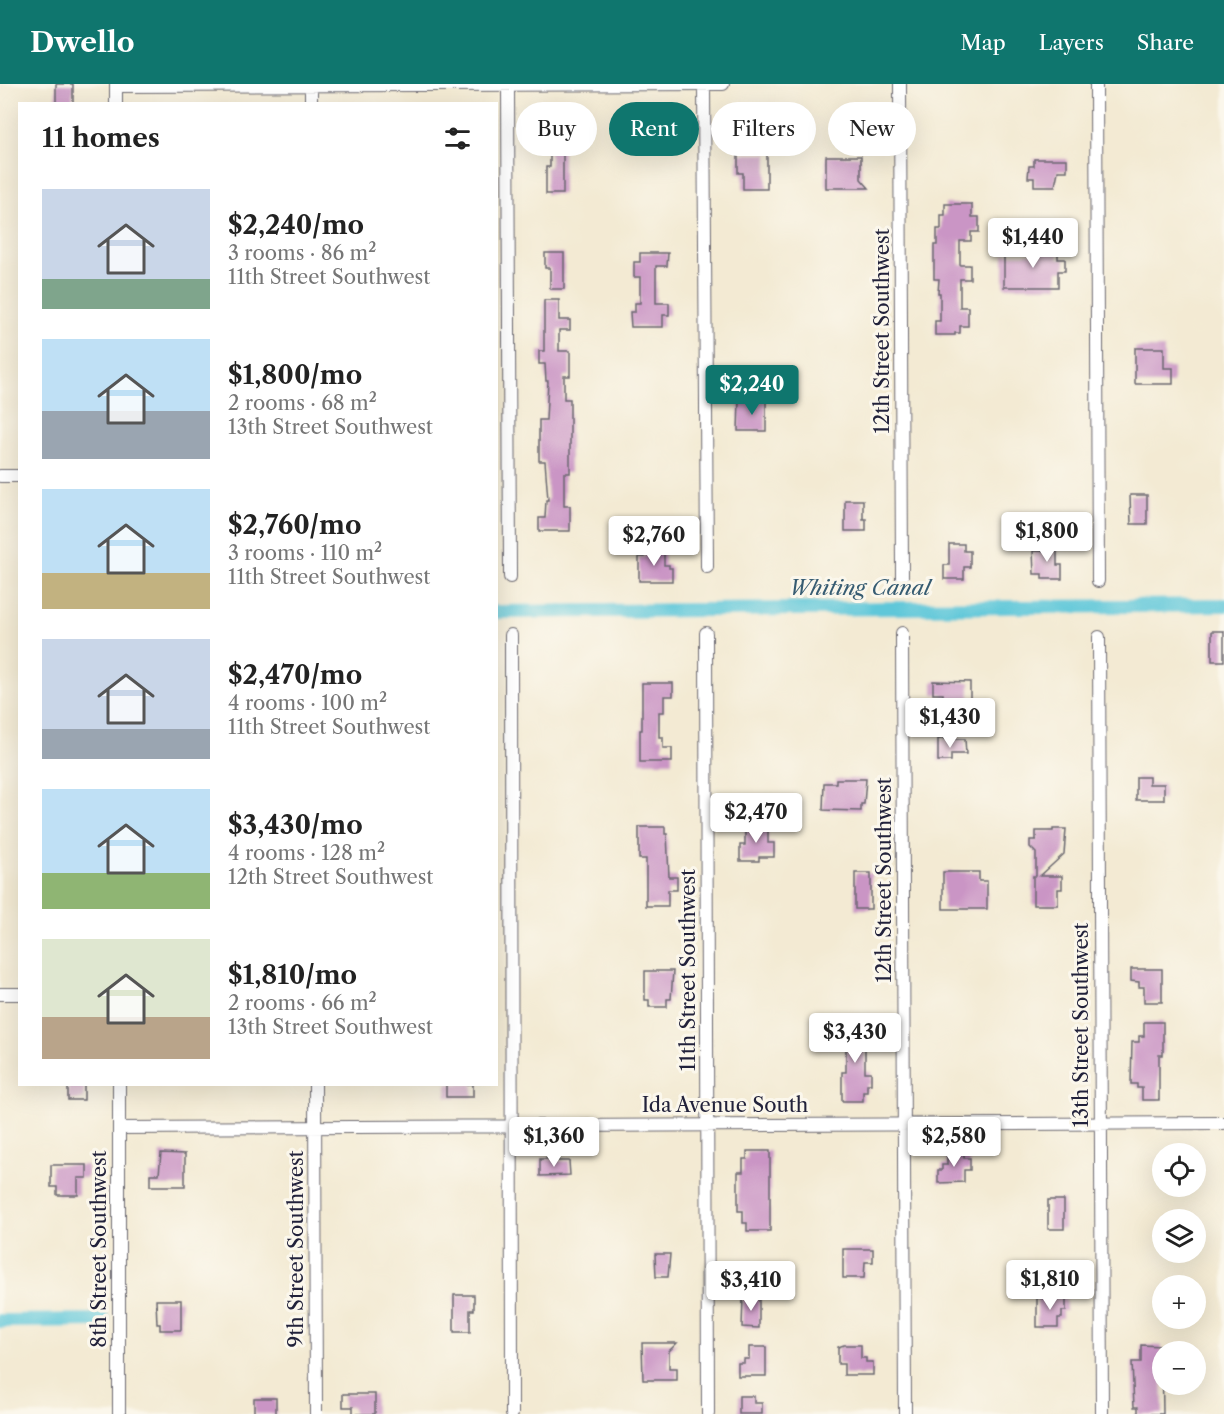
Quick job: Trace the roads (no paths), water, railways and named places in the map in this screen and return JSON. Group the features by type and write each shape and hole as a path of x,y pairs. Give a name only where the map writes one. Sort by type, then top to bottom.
{"street":[{"path":"508,84 510,578"},
{"path":"704,84 707,567"},
{"path":"116,102 116,85 723,84"},
{"name":"12th Street Southwest","path":"900,84 902,579"},
{"path":"1096,84 1098,582"},
{"path":"311,85 311,102"},
{"path":"0,476 18,476"},
{"name":"11th Street Southwest","path":"706,633 708,1414"},
{"name":"12th Street Southwest","path":"902,633 905,1414"},
{"path":"511,635 512,1414"},
{"name":"13th Street Southwest","path":"1099,637 1102,1414"},
{"path":"0,994 18,994"},
{"name":"8th Street Southwest","path":"118,1086 119,1414"},
{"name":"9th Street Southwest","path":"315,1086 316,1414"},
{"name":"Ida Avenue South","path":"118,1128 1224,1123"}],"waterway":[{"name":"Whiting Canal","path":"498,612 1224,605"},
{"path":"0,1321 103,1320"}]}
